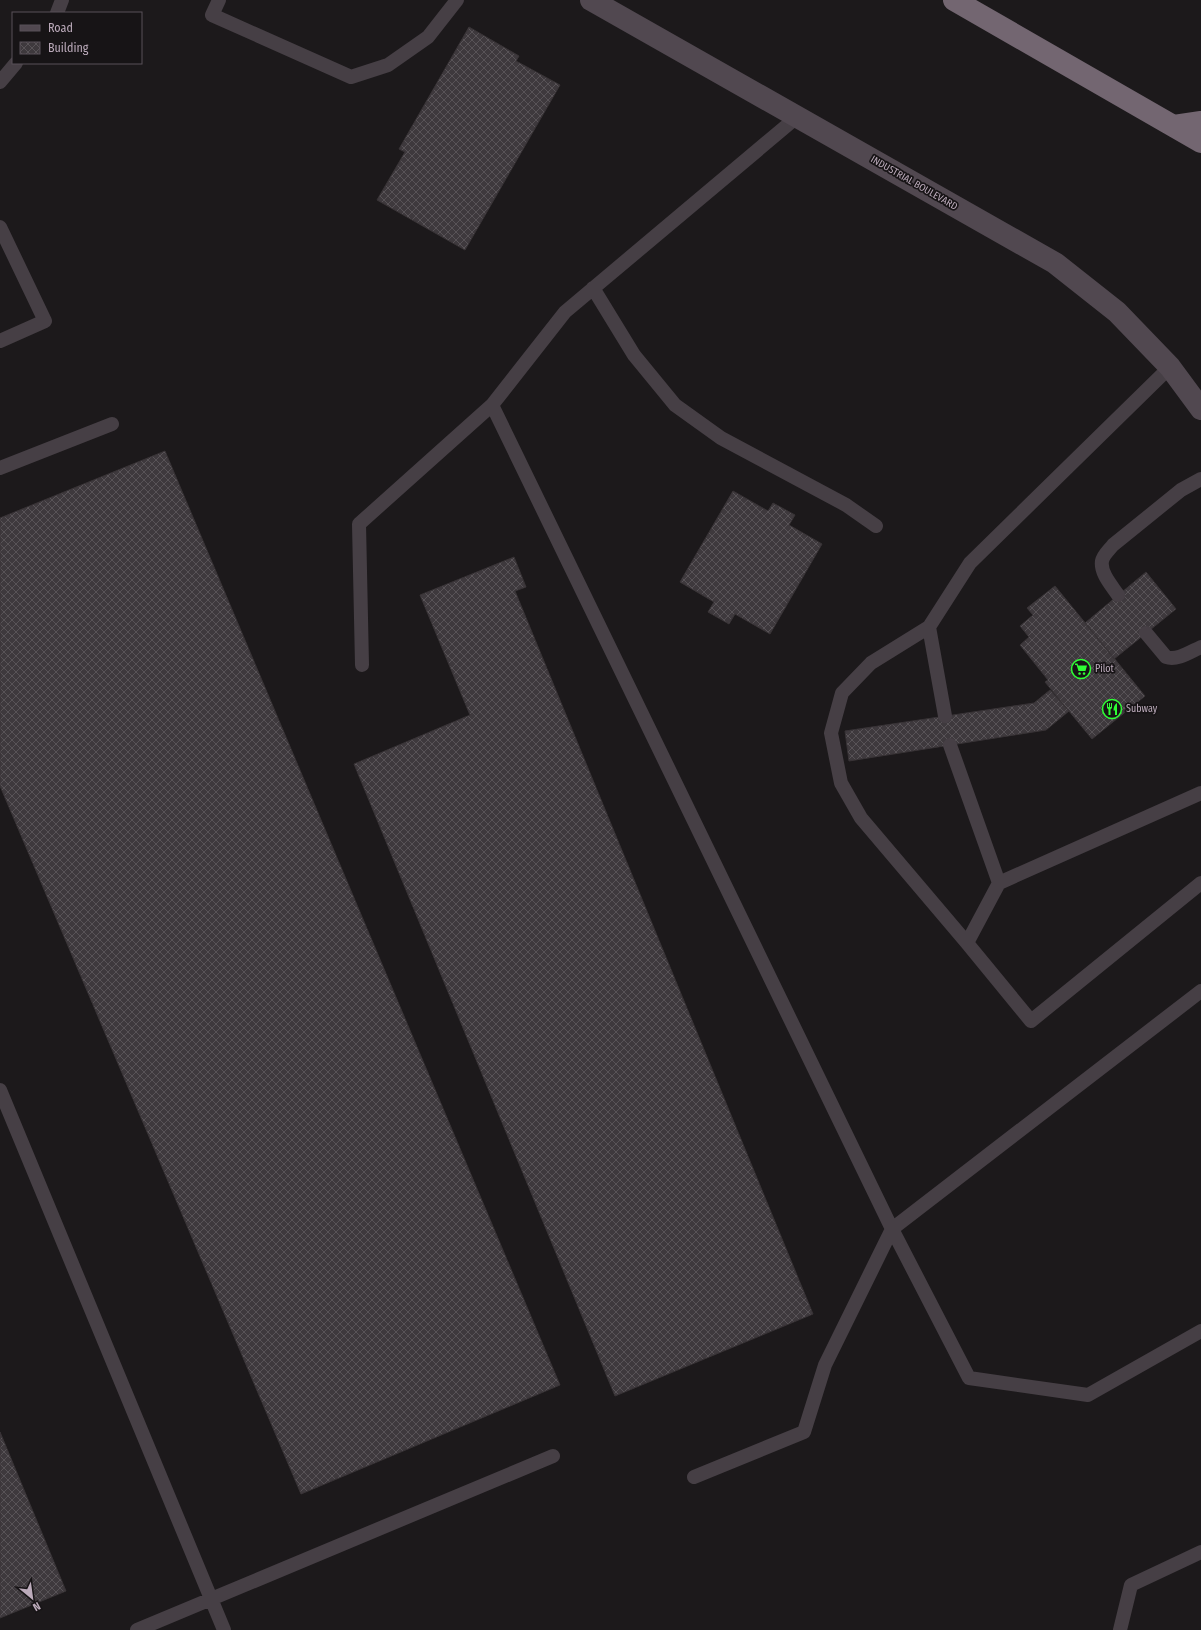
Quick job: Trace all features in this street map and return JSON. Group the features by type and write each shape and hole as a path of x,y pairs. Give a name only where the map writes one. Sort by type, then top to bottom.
{"highway":[{"path":"954,0 1201,142"},
{"path":"1174,126 1201,122"}],"street":[{"name":"INDUSTRIAL BOULEVARD","path":"591,0 1055,263 1117,312 1170,367 1201,409"}],"lane":[{"path":"57,12 62,0"},
{"path":"219,0 212,15 351,77 388,65 428,37 457,0"},
{"path":"0,82 15,64"},
{"path":"362,665 359,524 492,405 565,312 797,117"},
{"path":"0,227 45,321 0,341"},
{"path":"593,288 634,355 675,405 721,438 846,505 876,526"},
{"path":"1170,367 970,562 929,627 871,663 842,693 831,733 841,783 861,818 967,943 1031,1022 1201,883"},
{"path":"492,405 892,1229 969,1378 1088,1395 1201,1331"},
{"path":"0,468 112,424"},
{"path":"1118,595 1106,578 1103,569 1102,561 1105,554 1113,545 1181,490 1201,479"},
{"path":"929,627 945,716"},
{"path":"1146,633 1166,657 1169,658 1176,658 1201,647"},
{"path":"950,745 999,883"},
{"path":"967,943 999,883 1201,793"},
{"path":"694,1477 804,1432 825,1366 892,1229 1201,991"},
{"path":"0,1090 224,1630"},
{"path":"137,1630 553,1456"},
{"path":"1120,1630 1131,1585 1201,1552"}],"building":[{"path":"469,27 519,56 516,61 560,85 465,250 377,200 405,152 399,149"},
{"path":"165,451 560,1385 301,1494 0,786 0,518"},
{"path":"733,491 768,511 773,503 795,515 789,525 822,544 770,634 735,614 729,624 708,612 714,602 680,582"},
{"path":"514,557 526,587 515,591 813,1314 615,1396 354,764 470,715 420,595"},
{"name":"Pilot","path":"1146,572 1176,609 1114,659 1085,623"},
{"name":"Pilot","path":"1055,586 1145,696 1092,739 1045,682 1048,680 1020,645 1029,637 1020,626 1033,615 1027,608"},
{"path":"1050,690 1069,711 1046,730 849,761 845,731 1034,703"},
{"path":"0,1432 66,1591 0,1618"}],"place":[{"name":"Pilot","path":"1081,669"},
{"name":"Subway","path":"1112,709"}]}
